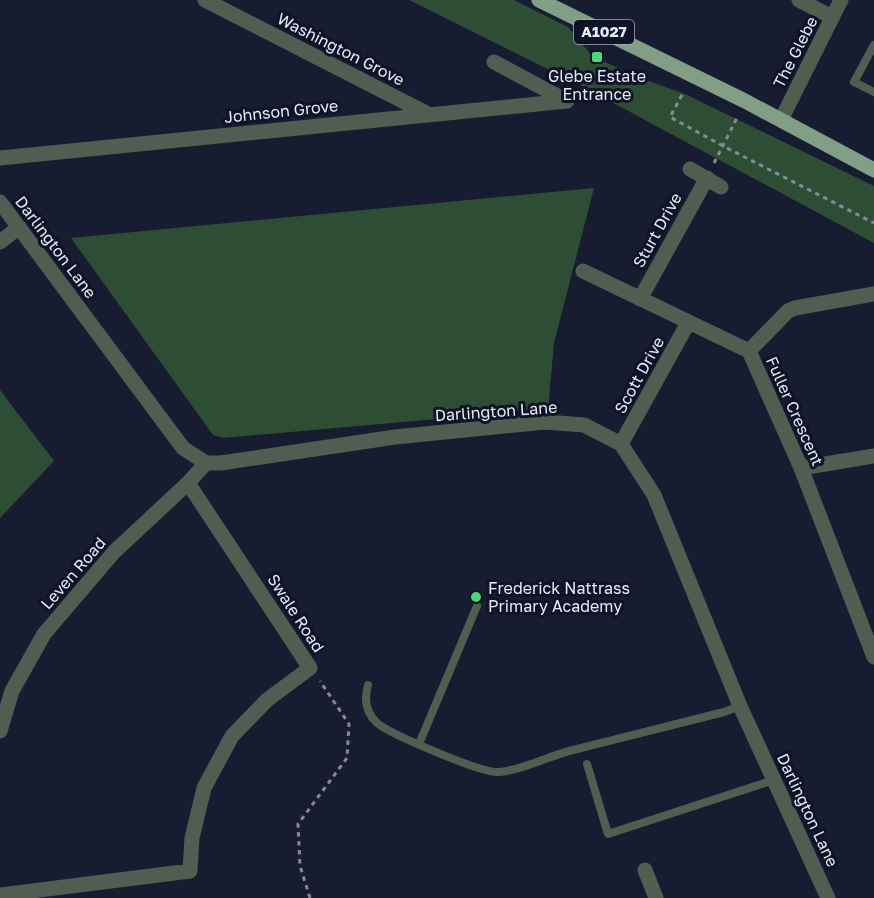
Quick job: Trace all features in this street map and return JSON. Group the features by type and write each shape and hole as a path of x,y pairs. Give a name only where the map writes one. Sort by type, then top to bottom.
{"main road":[{"name":"A1027","path":"539,0 745,101 874,170"}],"street":[{"name":"Washington Grove","path":"205,0 428,114"},
{"path":"799,0 832,17"},
{"name":"The Glebe","path":"781,120 841,0"},
{"name":"Johnson Grove","path":"0,158 567,100 494,62"},
{"path":"690,169 721,187"},
{"name":"Sturt Drive","path":"640,299 706,178"},
{"name":"Darlington Lane","path":"0,202 183,448 206,463 221,463 395,437 545,422 584,425 621,444 654,495 740,706 828,898"},
{"path":"0,242 19,227"},
{"name":"Fuller Crescent","path":"583,271 749,351 867,624 874,657"},
{"path":"749,351 788,311 874,294"},
{"name":"Scott Drive","path":"621,444 688,323"},
{"path":"801,468 874,456"},
{"name":"Leven Road","path":"0,731 12,691 44,634 114,552 188,483 206,463"},
{"name":"Swale Road","path":"0,895 190,870 192,838 204,788 232,736 267,700 310,668 188,483"},
{"path":"645,870 656,898"}],"lane":[{"path":"874,45 854,82 874,92"},
{"path":"419,744 477,606"},
{"path":"368,685 365,696 366,707 376,722 419,744 485,771 496,772 514,769 570,750 740,706"},
{"path":"587,764 608,834 774,780"}],"path":[{"path":"682,95 670,117 874,223"},
{"path":"706,178 745,101"},
{"path":"310,668 349,724 347,758 298,824 300,866 310,898"}],"green space":[{"path":"409,0 514,0 568,27 592,56 640,78 685,94 874,186 874,243 578,84"},
{"path":"594,188 554,343 548,409 223,438 213,435 71,238"},
{"path":"0,390 54,461 0,518"}],"place":[{"name":"Glebe Estate Entrance","path":"597,57"},
{"name":"Frederick Nattrass Primary Academy","path":"476,597"}]}
